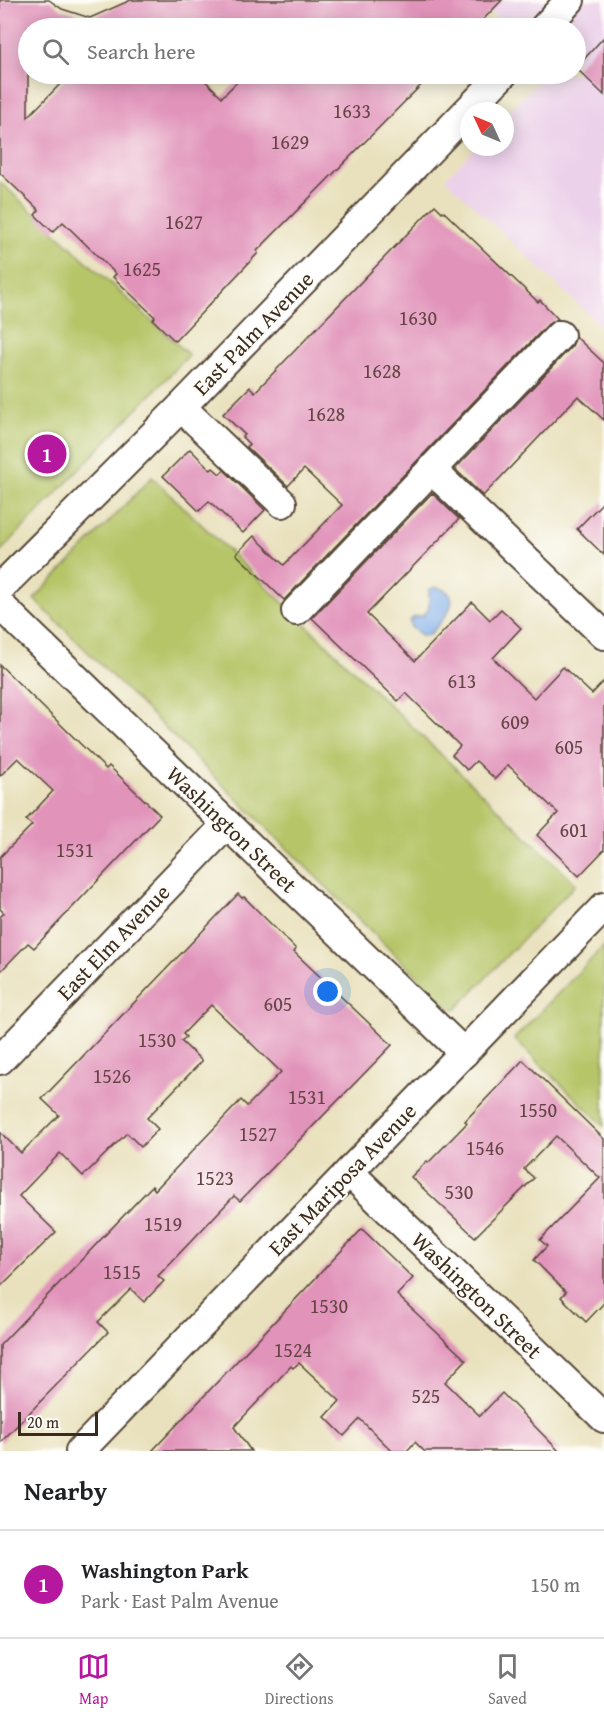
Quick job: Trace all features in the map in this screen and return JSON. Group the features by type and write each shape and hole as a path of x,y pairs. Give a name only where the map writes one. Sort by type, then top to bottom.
{"street":[{"path":"553,18 570,0"},
{"name":"East Palm Avenue","path":"0,588 181,407 458,137 495,84"},
{"path":"296,611 560,335"},
{"path":"181,407 282,503"},
{"path":"431,469 604,635"},
{"name":"Washington Street","path":"0,605 464,1053"},
{"name":"East Elm Avenue","path":"0,1060 227,824"},
{"name":"East Mariposa Avenue","path":"80,1451 604,907"},
{"name":"Washington Street","path":"349,1172 604,1418"}],"shaded area":[{"path":"478,0 604,0 604,329 445,179 467,156 514,156 514,107 536,84 586,84 586,18 497,18"}],"green space":[{"path":"0,182 189,355 0,552"},
{"path":"152,477 576,884 456,1009 449,1008 34,599"},
{"path":"604,946 604,1126 514,1039"}],"water":[{"path":"435,587 451,596 452,602 440,623 429,635 423,636 411,627 410,621 414,617 422,616 429,609 429,590"}],"building":[{"path":"0,0 49,0 62,9 90,18 18,18 18,84 28,84 28,117 60,84 208,84 222,97 235,84 422,84 257,251 258,253 175,341 153,320 155,317 113,277 116,274 63,222 53,232 35,215 39,210 0,173"},
{"path":"131,0 502,0 485,18 90,18"},
{"path":"604,37 604,95 586,78 586,57"},
{"path":"435,205 558,319 548,324 284,600 236,554 254,536 284,565 342,505 304,469 288,486 247,447 249,444 242,437 245,435 223,414 250,387 255,392"},
{"path":"576,337 604,363 604,420 578,396 483,496 455,469 572,346"},
{"path":"190,449 211,470 213,468 220,474 224,470 265,510 243,533 209,501 199,511 163,476"},
{"path":"432,493 459,519 367,614 415,661 472,602 490,620 501,609 521,628 493,658 534,698 563,667 592,694 604,681 604,850 579,876 537,835 558,813 508,765 495,779 476,761 467,770 452,755 460,746 406,693 398,701 312,618"},
{"path":"604,501 604,555 577,529"},
{"path":"0,665 106,769 109,766 160,815 34,948 28,943 0,972 0,917 4,913 0,909 0,857 32,825 26,820 53,791 18,758 0,776"},
{"path":"238,894 244,897 296,949 294,952 392,1045 240,1201 234,1196 158,1276 164,1281 144,1302 131,1289 98,1322 108,1332 0,1443 0,1345 152,1186 155,1190 241,1100 247,1106 281,1072 211,1005 183,1034 186,1037 181,1041 202,1061 147,1118 158,1129 141,1147 127,1133 83,1176 60,1153 19,1196 56,1232 0,1287 0,1132 21,1153 59,1115 42,1099"},
{"path":"523,1060 604,1139 604,1303 586,1322 561,1297 566,1292 534,1260 547,1246 540,1240 600,1178 556,1136 524,1169 534,1178 475,1237 411,1177 467,1123 465,1121"},
{"path":"362,1229 413,1278 397,1295 466,1360 445,1382 480,1416 502,1393 559,1451 424,1451 415,1442 407,1451 392,1451 360,1419 344,1436 325,1417 340,1401 299,1363 293,1368 291,1366 234,1427 251,1451 152,1451"}],"place":[{"name":"Washington Park","path":"47,454"}]}
